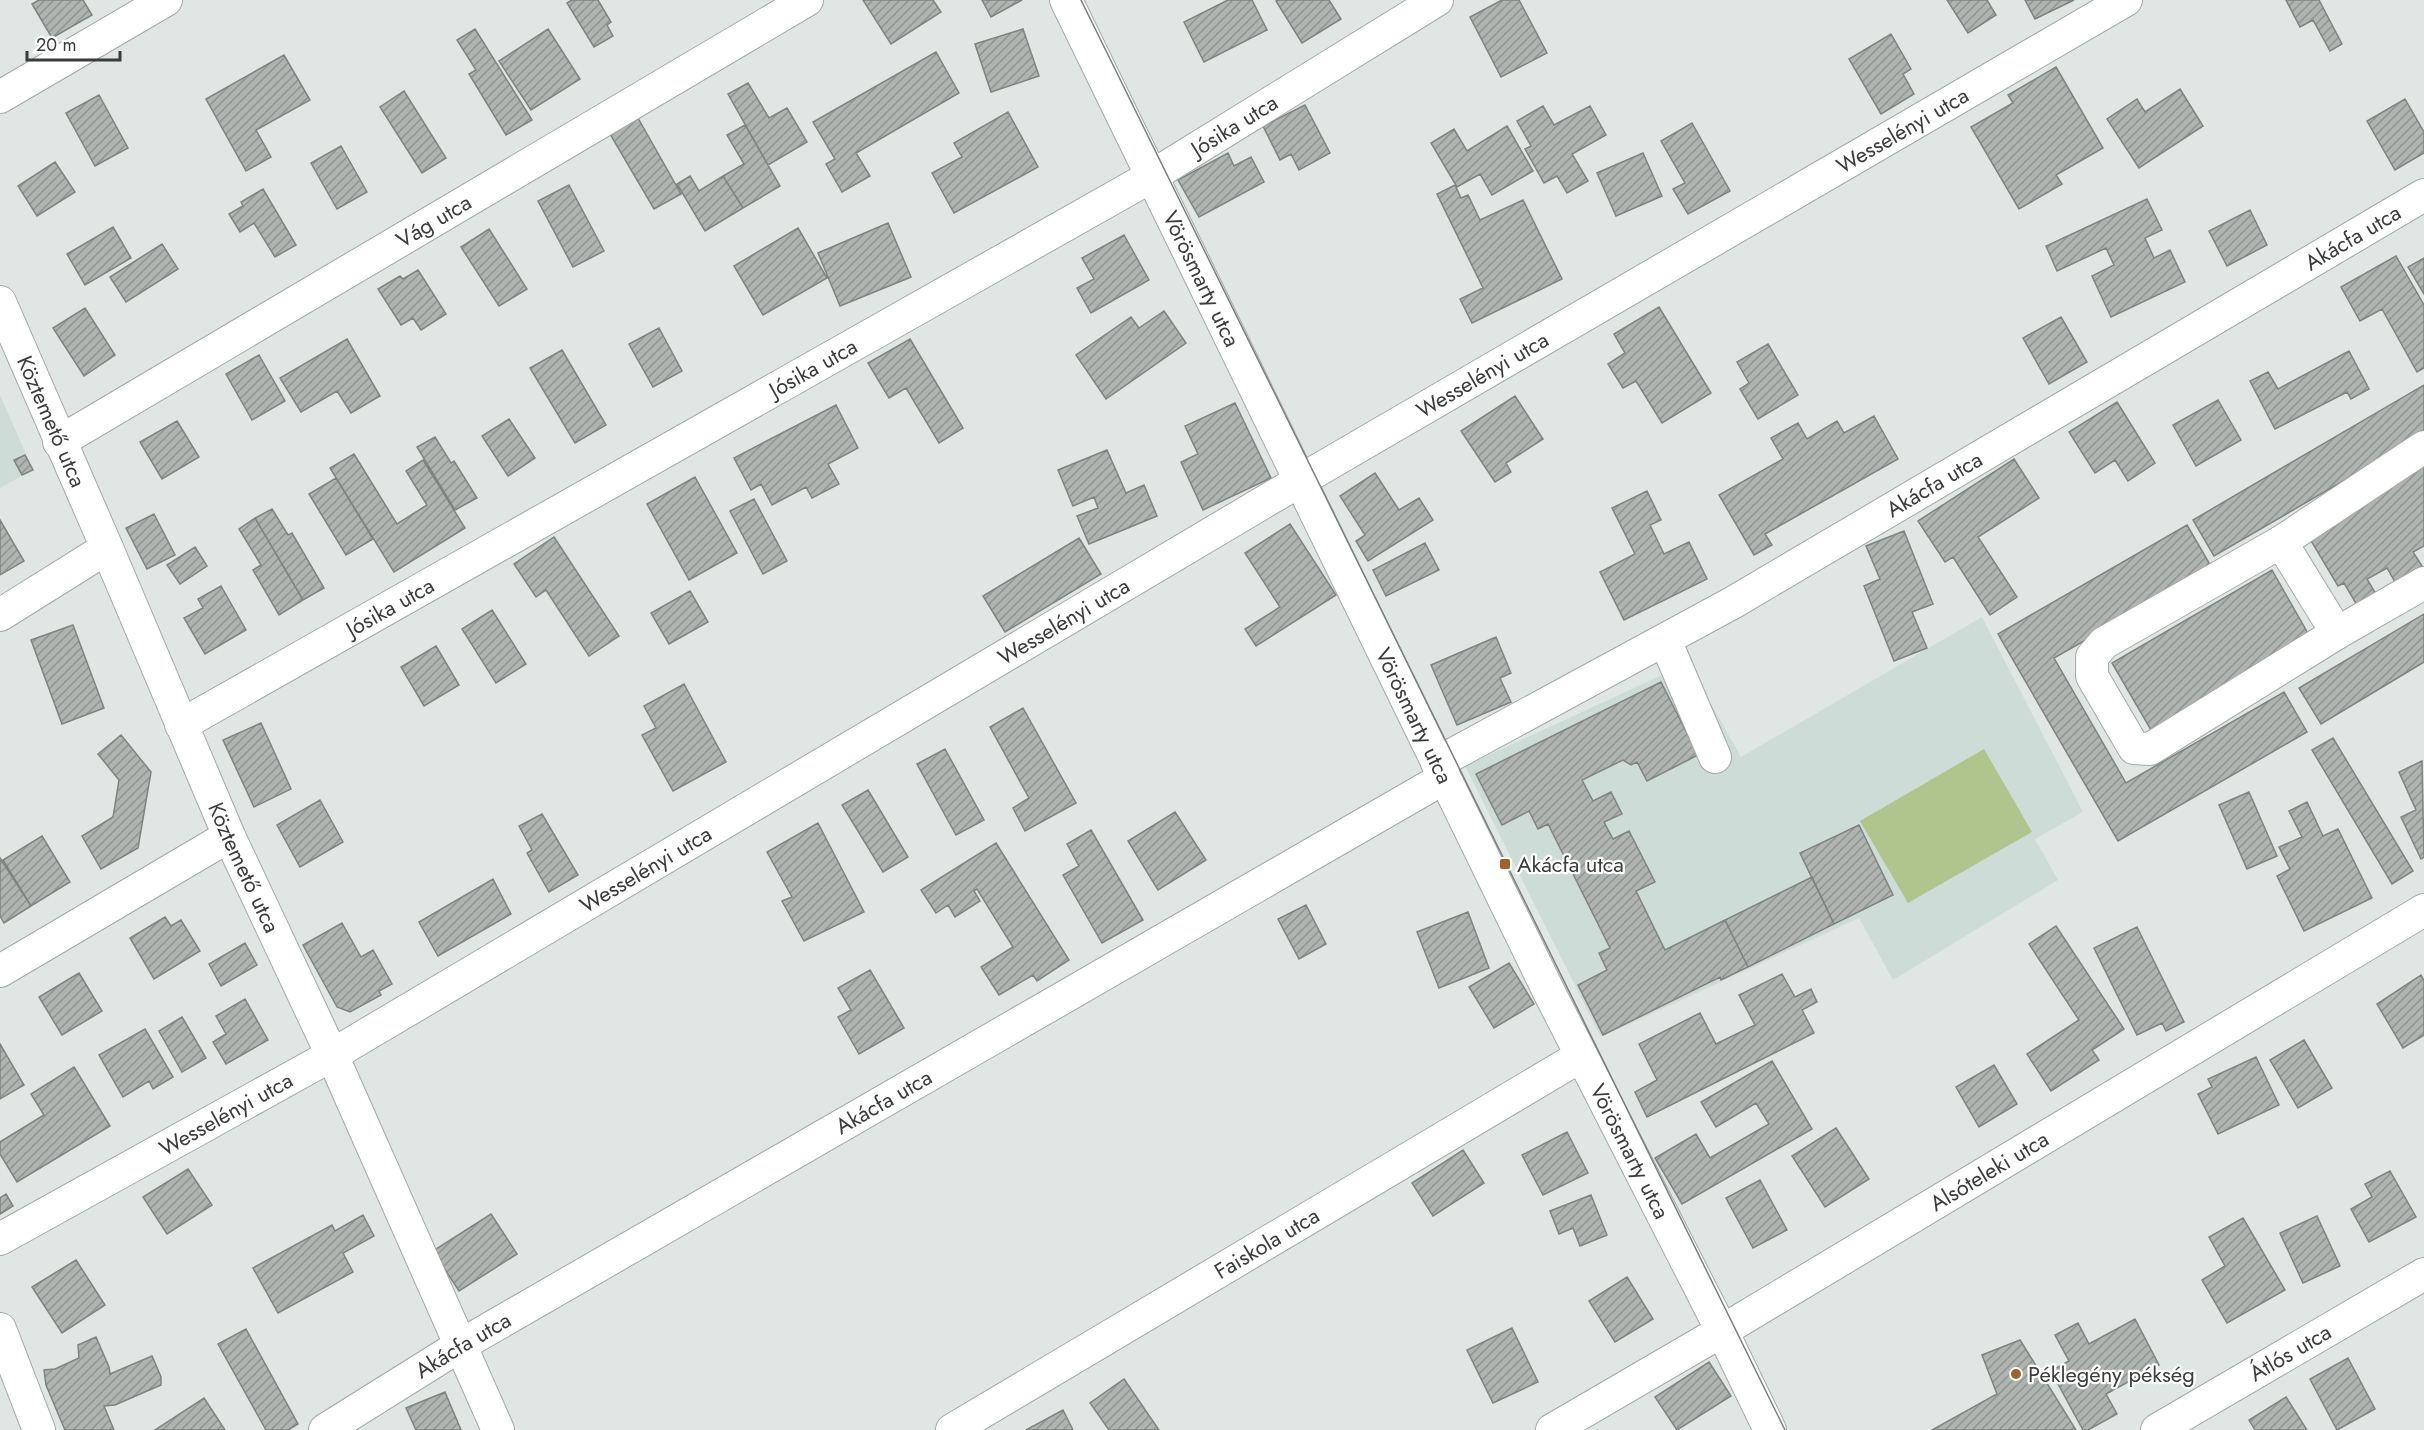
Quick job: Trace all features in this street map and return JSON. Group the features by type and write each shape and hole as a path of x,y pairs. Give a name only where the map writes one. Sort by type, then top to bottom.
{"street":[{"path":"0,97 166,0"},
{"name":"Vág utca","path":"59,442 807,0"},
{"name":"Vörösmarty utca","path":"1066,0 1581,1056 1722,1331 1770,1430"},
{"name":"Jósika utca","path":"181,725 1152,176 1437,0"},
{"name":"Wesselényi utca","path":"0,1239 332,1055 1301,480 2126,0"},
{"name":"Akácfa utca","path":"325,1430 461,1345 1441,770 1744,596 2424,195"},
{"name":"Köztemető utca","path":"0,302 229,837 332,1055 498,1430"},
{"path":"2424,447 2281,542 2104,643 2092,657 2092,676 2134,748 2150,749 2337,633 2424,583"},
{"path":"2281,542 2337,633"},
{"path":"0,615 107,548"},
{"path":"1665,640 1715,757"},
{"path":"0,970 229,837"},
{"name":"Alsóteleki utca","path":"1552,1430 1722,1331 2424,910"},
{"name":"Faiskola utca","path":"952,1430 1581,1056"},
{"name":"Átlós utca","path":"2157,1430 2424,1274"},
{"path":"0,1329 39,1430"}],"shaded area":[{"path":"0,395 33,470 0,488"},
{"path":"1982,617 2083,812 2035,839 2058,880 1893,980 1859,918 1601,1037 1465,766 1688,663 1741,757"}],"green space":[{"path":"1984,749 2032,832 1908,903 1860,821"}],"building":[{"path":"39,0 83,0 92,15 52,38 32,4"},
{"path":"572,0 598,0 611,22 607,25 613,36 594,47 567,3"},
{"path":"863,0 933,0 941,12 891,44"},
{"path":"982,0 1022,0 991,17"},
{"path":"1228,0 1252,0 1267,30 1204,62 1184,22"},
{"path":"1329,0 1341,19 1302,43 1276,1"},
{"path":"1502,0 1519,0 1547,53 1501,77 1470,17"},
{"path":"1947,0 1987,0 1996,15 1968,33"},
{"path":"2025,0 2074,0 2035,19"},
{"path":"2286,0 2319,0 2342,44 2330,51 2313,20 2300,27"},
{"path":"475,29 532,120 506,135 469,74 476,70 457,40"},
{"path":"548,29 580,79 531,110 499,61"},
{"path":"1023,29 1039,76 991,92 975,44"},
{"path":"1891,34 1911,69 1903,74 1914,94 1881,114 1849,59"},
{"path":"936,52 959,93 856,153 870,176 842,192 826,164 835,159 813,122"},
{"path":"284,55 310,100 256,130 271,157 246,171 206,99"},
{"path":"2056,67 2103,148 2056,175 2062,184 2019,209 1971,127 2013,103 2008,95"},
{"path":"748,83 769,118 787,108 807,142 768,165 728,94"},
{"path":"2180,89 2203,126 2139,168 2107,119 2137,99 2145,112"},
{"path":"404,91 446,158 422,173 380,107"},
{"path":"99,95 128,148 95,166 66,113"},
{"path":"2405,99 2424,132 2424,153 2395,170 2367,121"},
{"path":"1305,105 1330,153 1299,170 1291,154 1280,160 1263,126"},
{"path":"1543,106 1554,125 1590,106 1606,135 1572,154 1588,181 1567,193 1557,176 1544,183 1525,149 1531,146 1517,121"},
{"path":"1008,112 1038,167 954,213 932,173 962,157 954,143"},
{"path":"638,118 681,194 654,209 610,134"},
{"path":"1692,123 1730,191 1688,214 1673,189 1685,183 1661,141"},
{"path":"745,125 780,186 743,208 723,176 744,164 727,135"},
{"path":"1507,126 1533,171 1492,195 1480,174 1457,187 1431,143 1454,129 1467,151"},
{"path":"341,146 367,192 337,209 311,163"},
{"path":"1228,153 1234,166 1251,157 1264,182 1199,217 1178,180"},
{"path":"1643,153 1662,196 1616,216 1597,173"},
{"path":"55,162 75,192 37,216 18,186"},
{"path":"690,176 699,191 723,176 743,208 705,231 677,184"},
{"path":"569,185 604,251 573,267 538,201"},
{"path":"1455,185 1461,198 1468,195 1480,220 1523,200 1562,279 1472,323 1460,299 1483,288 1437,194"},
{"path":"263,189 296,245 275,257 254,223 240,232 229,214 243,206 241,202"},
{"path":"2147,199 2162,230 2145,238 2154,258 2170,250 2185,282 2111,317 2092,276 2114,265 2106,248 2057,271 2046,246"},
{"path":"2250,210 2267,245 2227,266 2209,231"},
{"path":"888,223 911,277 840,306 818,253"},
{"path":"113,227 131,258 85,285 67,254"},
{"path":"798,228 827,278 763,315 734,266"},
{"path":"489,229 527,289 499,306 461,247"},
{"path":"1124,235 1149,280 1091,313 1077,288 1094,279 1082,258"},
{"path":"162,244 178,269 126,302 110,277"},
{"path":"2396,256 2424,305 2424,368 2417,372 2382,309 2360,321 2341,287"},
{"path":"2424,258 2424,294 2408,267"},
{"path":"418,270 446,314 421,330 413,318 401,325 378,289 400,276 403,279"},
{"path":"1659,307 1711,393 1662,423 1636,381 1623,388 1608,364 1625,353 1614,334"},
{"path":"85,308 115,355 84,376 53,328"},
{"path":"1164,311 1186,343 1106,399 1076,355 1131,317 1139,328"},
{"path":"2061,317 2087,362 2049,384 2023,338"},
{"path":"659,328 682,371 653,387 629,344"},
{"path":"347,339 380,396 351,413 337,391 301,412 280,378"},
{"path":"910,339 963,428 939,443 906,388 889,398 868,363"},
{"path":"1768,344 1798,395 1758,419 1740,389 1749,383 1737,362"},
{"path":"562,350 606,425 575,443 530,368"},
{"path":"2349,351 2369,389 2351,399 2347,392 2275,429 2250,381 2268,372 2278,389"},
{"path":"259,355 285,401 252,420 226,374"},
{"path":"2424,385 2424,434 2214,556 2193,520"},
{"path":"1515,396 1543,439 1506,463 1511,472 1495,482 1461,431"},
{"path":"2218,400 2241,440 2196,466 2173,425"},
{"path":"2117,402 2155,463 2128,481 2115,460 2095,473 2069,432"},
{"path":"1235,403 1271,478 1203,510 1181,462 1198,454 1185,426"},
{"path":"836,405 858,448 828,464 839,484 812,498 806,487 772,505 761,484 751,490 734,458"},
{"path":"1874,416 1898,459 1765,534 1772,545 1754,555 1719,495 1783,459 1771,438 1798,423 1807,439 1837,421 1844,433"},
{"path":"509,419 535,458 508,476 482,436"},
{"path":"177,421 199,457 162,479 140,442"},
{"path":"435,437 451,463 454,461 477,498 455,510 417,447"},
{"path":"1107,450 1126,493 1144,485 1157,516 1089,544 1077,516 1098,508 1094,497 1073,506 1058,470"},
{"path":"354,454 397,524 427,505 406,471 423,460 465,528 394,572 330,468"},
{"path":"25,455 33,470 22,475 14,460"},
{"path":"2014,459 2039,498 1978,537 2017,597 1990,615 1953,557 1945,562 1918,521"},
{"path":"2424,465 2424,546 2413,552 2422,566 2395,582 2387,568 2367,579 2377,596 2358,607 2344,583 2338,586 2307,534"},
{"path":"1375,473 1399,510 1419,498 1433,520 1368,561 1356,541 1365,535 1340,496"},
{"path":"695,477 737,553 689,580 647,504"},
{"path":"336,478 373,539 346,555 309,494"},
{"path":"1647,491 1661,520 1650,525 1664,554 1689,542 1707,579 1624,620 1600,572 1635,554 1612,508"},
{"path":"754,499 787,561 763,574 730,511"},
{"path":"272,509 288,535 292,533 324,588 303,600 255,518"},
{"path":"154,514 175,555 147,569 126,528"},
{"path":"255,518 303,600 279,615 253,570 261,565 239,529"},
{"path":"0,520 24,561 0,575"},
{"path":"1290,524 1336,595 1256,646 1245,629 1280,607 1245,553"},
{"path":"2187,525 2212,568 2054,658 2126,783 2284,692 2307,732 2118,841 1998,634"},
{"path":"1904,531 1933,604 1912,612 1927,648 1894,661 1864,586 1880,579 1866,546"},
{"path":"554,537 619,636 589,656 546,590 536,597 514,564"},
{"path":"1079,538 1101,574 1005,632 983,596"},
{"path":"1425,543 1439,570 1386,596 1373,570"},
{"path":"195,547 207,566 180,584 167,565"},
{"path":"2272,570 2310,637 2151,730 2112,663"},
{"path":"221,586 246,630 205,654 184,618 203,608 198,599"},
{"path":"690,591 708,622 669,644 651,613"},
{"path":"492,610 526,664 496,683 462,629"},
{"path":"2424,614 2424,662 2321,724 2299,688"},
{"path":"73,625 104,708 62,724 31,640"},
{"path":"1496,637 1511,673 1500,678 1511,702 1457,725 1431,665"},
{"path":"436,646 459,685 424,706 401,667"},
{"path":"1661,682 1698,755 1647,781 1637,762 1631,765 1623,760 1582,780 1593,801 1611,792 1622,814 1604,822 1613,839 1629,831 1655,882 1636,891 1665,950 1725,920 1748,967 1721,980 1720,977 1603,1035 1578,985 1607,970 1599,953 1610,948 1548,824 1538,829 1529,811 1502,825 1476,774"},
{"path":"684,684 726,762 673,791 642,735 656,728 644,706"},
{"path":"1023,708 1076,803 1025,831 1013,808 1029,798 990,727"},
{"path":"261,723 291,789 254,807 223,740"},
{"path":"121,735 151,772 138,848 101,869 82,836 113,817 119,780 98,754"},
{"path":"2333,738 2413,871 2392,884 2312,750"},
{"path":"945,749 984,820 956,835 917,764"},
{"path":"2422,761 2424,857 2421,859 2401,817 2416,810 2399,772"},
{"path":"868,790 908,857 883,872 842,805"},
{"path":"2249,792 2277,856 2247,869 2219,805"},
{"path":"320,800 343,842 300,867 277,825"},
{"path":"2307,802 2323,836 2338,829 2372,898 2304,931 2277,876 2290,869 2279,847 2302,837 2289,811"},
{"path":"1175,812 1206,860 1158,890 1128,841"},
{"path":"542,814 578,875 549,892 527,853 532,850 519,826"},
{"path":"818,823 864,912 804,941 782,901 792,897 767,852"},
{"path":"1859,825 1893,895 1834,924 1800,853"},
{"path":"1091,830 1143,920 1102,943 1063,875 1079,866 1067,844"},
{"path":"42,836 70,882 31,906 3,860"},
{"path":"996,843 1069,960 1037,981 1033,975 999,995 981,967 1013,947 977,889 974,891 980,901 955,917 948,905 936,913 921,890"},
{"path":"0,858 31,906 4,923 0,916"},
{"path":"1812,877 1834,924 1748,967 1725,920"},
{"path":"493,879 511,914 438,956 419,922"},
{"path":"1306,905 1326,944 1299,959 1278,919"},
{"path":"1468,912 1489,968 1439,988 1417,932"},
{"path":"165,917 171,926 181,920 200,951 154,979 130,938"},
{"path":"342,923 361,957 373,950 392,984 379,991 381,995 350,1012 337,1007 303,945"},
{"path":"2056,926 2124,1029 2092,1050 2099,1060 2051,1091 2027,1054 2079,1020 2029,944"},
{"path":"2137,927 2184,1022 2166,1031 2162,1023 2137,1035 2094,948"},
{"path":"245,943 257,965 221,986 209,964"},
{"path":"1509,963 1534,1004 1494,1028 1469,987"},
{"path":"870,970 904,1028 859,1054 838,1017 851,1010 838,988"},
{"path":"79,973 102,1011 62,1035 39,997"},
{"path":"1782,974 1795,997 1811,989 1817,1002 1802,1010 1814,1033 1647,1117 1635,1092 1657,1080 1639,1044 1700,1013 1716,1044 1755,1025 1739,995"},
{"path":"2421,975 2424,981 2424,1035 2403,1048 2377,1004"},
{"path":"245,999 268,1040 226,1064 213,1042 226,1034 216,1016"},
{"path":"182,1017 206,1058 182,1072 159,1031"},
{"path":"145,1029 173,1077 153,1089 149,1081 123,1097 99,1055"},
{"path":"2304,1040 2332,1088 2298,1108 2270,1060"},
{"path":"0,1044 24,1085 0,1099"},
{"path":"2256,1057 2279,1105 2218,1134 2198,1094 2212,1087 2208,1079"},
{"path":"1772,1061 1812,1129 1682,1204 1655,1158 1696,1134 1710,1158 1769,1124 1756,1103 1716,1127 1701,1102"},
{"path":"1994,1065 2017,1104 1979,1127 1956,1087"},
{"path":"74,1067 110,1126 17,1182 0,1154 0,1142 44,1115 31,1094"},
{"path":"1836,1128 1869,1179 1825,1207 1792,1156"},
{"path":"1567,1132 1588,1173 1543,1195 1522,1155"},
{"path":"1463,1150 1484,1183 1433,1216 1412,1183"},
{"path":"188,1169 212,1205 167,1234 143,1197"},
{"path":"2390,1171 2416,1217 2369,1242 2351,1209 2372,1197 2365,1184"},
{"path":"1760,1180 1787,1230 1753,1248 1726,1198"},
{"path":"6,1194 13,1206 0,1214 0,1198"},
{"path":"1591,1195 1607,1235 1580,1246 1573,1228 1559,1234 1550,1211"},
{"path":"491,1214 517,1254 459,1291 433,1251"},
{"path":"363,1215 374,1236 343,1253 353,1272 278,1313 253,1268 332,1225 335,1231"},
{"path":"2317,1216 2340,1266 2303,1283 2280,1233"},
{"path":"2243,1218 2285,1290 2227,1323 2202,1280 2225,1266 2209,1237"},
{"path":"76,1260 105,1305 62,1333 32,1287"},
{"path":"1627,1277 1653,1319 1615,1342 1589,1301"},
{"path":"2135,1319 2159,1365 2106,1394 2117,1414 2088,1430 2083,1430 2051,1371 2069,1361 2055,1335 2078,1323 2089,1344"},
{"path":"1512,1328 1538,1382 1493,1403 1467,1350"},
{"path":"246,1329 298,1424 288,1430 266,1430 218,1344"},
{"path":"96,1337 110,1374 152,1356 161,1377 161,1385 115,1405 104,1406 114,1430 65,1430 46,1385 44,1370 55,1369 79,1358 78,1345"},
{"name":"Péklegény pékség","path":"2020,1340 2076,1430 1932,1430 1997,1394 1982,1355"},
{"path":"2348,1358 2375,1409 2337,1430 2310,1379"},
{"path":"1709,1362 1731,1396 1677,1430 1655,1397"},
{"path":"1124,1379 1159,1430 1109,1430 1090,1403"},
{"path":"445,1392 461,1430 416,1430 406,1408"},
{"path":"2286,1397 2307,1430 2255,1430 2249,1420"},
{"path":"204,1398 225,1430 155,1430"},
{"path":"1063,1410 1073,1430 1026,1430"}],"tram line":[{"path":"1081,0 1785,1430"}],"place":[{"name":"Akácfa utca","path":"1505,864"},
{"name":"Péklegény pékség","path":"2016,1374"}]}
